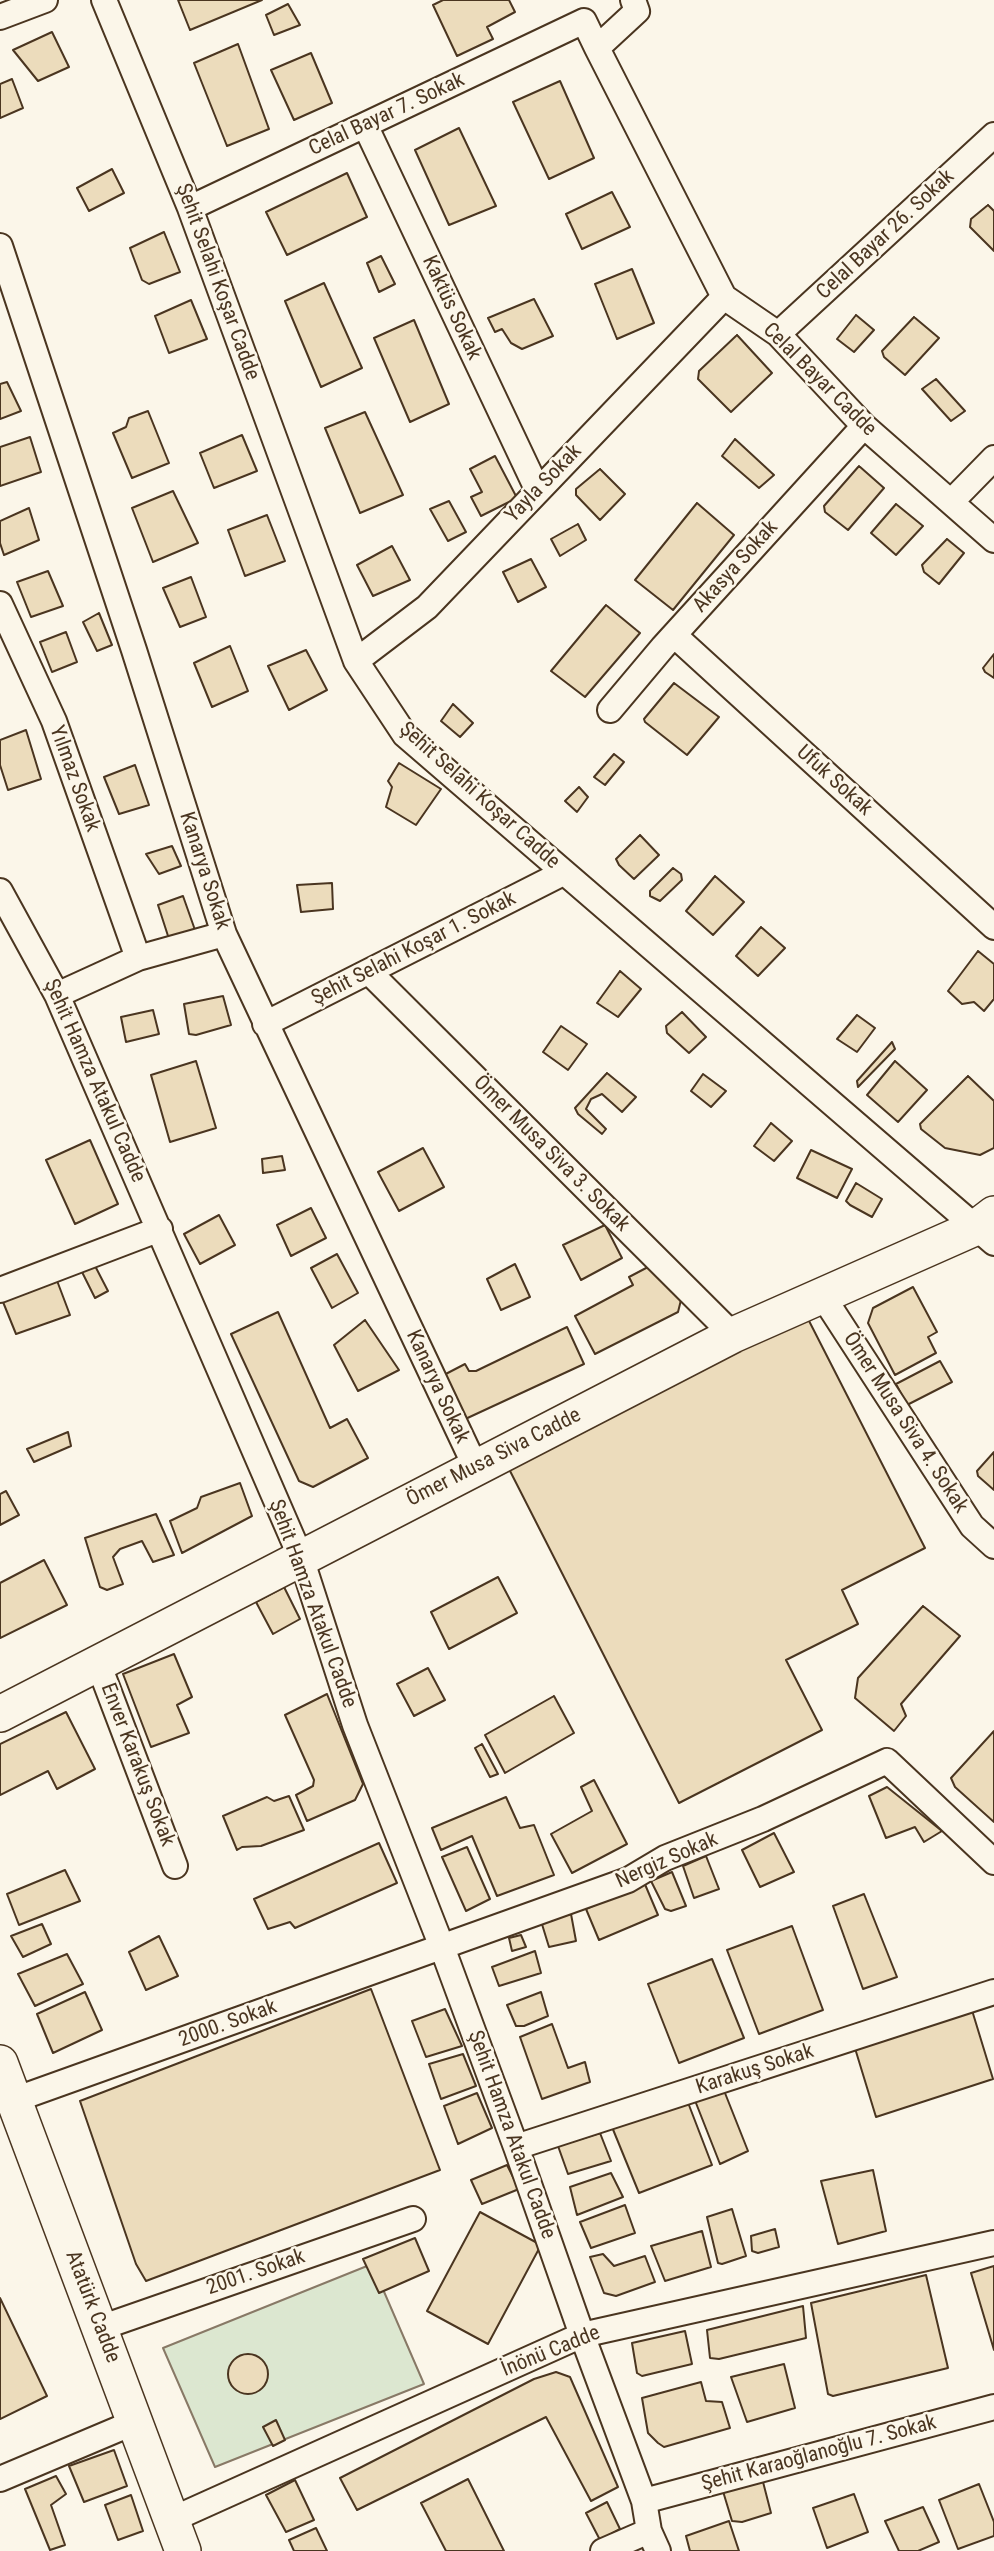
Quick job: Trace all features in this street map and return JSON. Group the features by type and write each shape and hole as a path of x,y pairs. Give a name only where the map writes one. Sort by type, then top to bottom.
{"main road":[{"name":"Ömer Musa Siva Cadde","path":"0,1714 733,1335 822,1295 988,1228"},
{"name":"Atatürk Cadde","path":"0,2063 177,2535"}],"street":[{"path":"3,11 45,0"},
{"name":"Şehit Selahi Koşar Cadde","path":"104,0 190,208 356,661 405,735 563,873 988,1228"},
{"path":"597,48 637,11 633,0"},
{"name":"Celal Bayar 7. Sokak","path":"190,208 584,21"},
{"name":"Celal Bayar Cadde","path":"584,21 724,297 778,334 864,426 994,540"},
{"name":"Kaktüs Sokak","path":"365,125 538,491"},
{"name":"Celal Bayar 26. Sokak","path":"778,334 994,135"},
{"name":"Kanarya Sokak","path":"0,246 134,650 224,934 476,1468"},
{"name":"Yayla Sokak","path":"356,661 427,607 724,297"},
{"name":"Akasya Sokak","path":"610,710 674,635 864,426"},
{"path":"951,502 994,458"},
{"name":"Yılmaz Sokak","path":"0,604 54,721 138,958"},
{"name":"Ufuk Sokak","path":"674,635 994,927"},
{"name":"Şehit Selahi Koşar 1. Sokak","path":"265,1024 563,873"},
{"name":"Şehit Hamza Atakul Cadde","path":"0,891 57,995 301,1558 355,1725 442,1947 516,2147 644,2501 654,2541"},
{"path":"57,995 138,958 224,934"},
{"name":"Ömer Musa Siva 3. Sokak","path":"369,972 733,1335"},
{"path":"0,1290 160,1229"},
{"name":"Ömer Musa Siva 4. Sokak","path":"822,1295 972,1525 994,1546"},
{"name":"Enver Karakuş Sokak","path":"98,1663 175,1866"},
{"name":"Nergiz Sokak","path":"442,1947 628,1880 665,1858 764,1819 887,1761 994,1862"},
{"name":"2000. Sokak","path":"14,2100 442,1947"},
{"name":"Karakuş Sokak","path":"516,2147 994,1993"},
{"name":"2001. Sokak","path":"100,2328 413,2219"},
{"name":"İnönü Cadde","path":"177,2535 582,2335 994,2243"},
{"name":"Şehit Karaoğlanoğlu 7. Sokak","path":"644,2501 994,2407"},
{"path":"0,2479 135,2422"},
{"path":"603,2551 654,2541"}],"green space":[{"path":"372,2264 424,2384 215,2467 163,2348"}],"building":[{"path":"178,0 262,0 190,30"},
{"path":"443,0 509,0 515,12 487,27 493,39 457,56 433,5"},
{"path":"288,4 300,25 274,35 266,15"},
{"path":"52,32 69,67 38,81 13,50"},
{"path":"238,44 269,129 227,146 194,63"},
{"path":"311,53 332,103 294,120 271,70"},
{"path":"12,79 23,108 0,118 0,84"},
{"path":"560,81 594,158 549,179 513,102"},
{"path":"459,128 496,206 449,225 415,150"},
{"path":"112,169 124,193 89,211 77,188"},
{"path":"347,173 367,217 287,255 266,212"},
{"path":"612,192 630,227 582,249 566,214"},
{"path":"988,205 994,211 994,251 970,227 971,219"},
{"path":"164,232 180,272 149,284 142,280 130,248"},
{"path":"381,256 395,284 379,292 367,263"},
{"path":"632,269 654,323 617,339 595,284"},
{"path":"324,283 362,368 321,387 285,301"},
{"path":"534,299 553,336 522,349 511,343 502,329 495,332 488,318"},
{"path":"191,300 207,339 169,353 155,316"},
{"path":"856,315 874,330 854,352 837,339"},
{"path":"914,317 939,338 905,375 884,357 882,351"},
{"path":"414,320 449,404 410,422 374,338"},
{"path":"737,335 772,373 731,412 698,379 699,371"},
{"path":"936,379 965,411 951,421 922,389"},
{"path":"7,382 21,411 0,419 0,384"},
{"path":"148,411 169,463 132,478 113,433 126,427 129,418"},
{"path":"365,412 403,495 360,513 325,428"},
{"path":"242,435 257,471 214,488 200,453"},
{"path":"30,437 41,472 0,486 0,447"},
{"path":"735,439 774,475 759,488 722,456"},
{"path":"495,456 517,498 481,516 471,497 482,492 470,469"},
{"path":"859,466 884,488 848,530 825,512 824,506"},
{"path":"600,469 625,494 600,520 576,495 576,489"},
{"path":"173,491 198,543 153,562 132,508"},
{"path":"449,501 466,532 448,541 430,509"},
{"path":"697,503 734,535 673,610 635,580"},
{"path":"896,504 923,526 896,555 871,533"},
{"path":"29,508 39,540 4,555 0,543 0,521"},
{"path":"267,515 285,561 245,576 228,530"},
{"path":"578,524 586,540 560,556 551,539"},
{"path":"947,539 964,553 939,584 924,572 922,565"},
{"path":"392,546 410,580 373,596 357,565"},
{"path":"531,559 546,587 518,602 503,572"},
{"path":"48,571 63,606 31,617 17,582"},
{"path":"191,577 206,617 180,627 163,588"},
{"path":"606,605 640,633 585,697 551,671"},
{"path":"99,613 112,645 97,651 83,622"},
{"path":"66,632 77,662 52,672 40,642"},
{"path":"230,646 248,691 212,707 194,663"},
{"path":"306,650 327,690 289,710 268,666"},
{"path":"994,654 994,678 983,668"},
{"path":"674,683 719,717 687,755 644,719"},
{"path":"453,704 473,723 460,737 441,721"},
{"path":"26,730 41,779 8,790 0,765 0,740"},
{"path":"614,754 624,762 605,785 594,777"},
{"path":"399,763 441,789 416,825 386,807 392,787 388,781"},
{"path":"135,765 149,805 119,814 104,777"},
{"path":"579,787 588,797 577,812 565,801"},
{"path":"640,835 659,855 634,879 616,859"},
{"path":"172,846 181,866 159,874 146,854"},
{"path":"673,868 681,874 682,880 660,901 650,896 650,891"},
{"path":"715,876 744,902 713,935 686,911"},
{"path":"332,883 333,909 301,912 297,885"},
{"path":"183,896 195,930 169,939 158,905"},
{"path":"761,927 785,948 758,976 736,956"},
{"path":"978,951 994,964 994,999 984,1011 974,1002 962,1004 948,991"},
{"path":"620,971 641,989 618,1017 597,1003"},
{"path":"223,996 231,1025 196,1035 189,1034 184,1004"},
{"path":"153,1010 159,1034 126,1042 121,1017"},
{"path":"682,1012 706,1037 689,1053 667,1033 666,1026"},
{"path":"857,1015 875,1028 857,1052 837,1039"},
{"path":"561,1026 587,1044 568,1070 543,1052"},
{"path":"892,1042 895,1049 858,1087 857,1081"},
{"path":"196,1061 216,1128 170,1142 151,1075"},
{"path":"895,1061 927,1090 898,1122 867,1095"},
{"path":"607,1073 636,1097 622,1112 602,1094 591,1099 586,1109 606,1129 602,1134 578,1114 575,1108"},
{"path":"703,1074 726,1091 711,1107 691,1091"},
{"path":"968,1076 994,1101 994,1148 980,1155 945,1148 921,1129 920,1124"},
{"path":"771,1123 792,1141 774,1161 754,1146"},
{"path":"90,1140 118,1204 75,1224 46,1160"},
{"path":"423,1148 444,1187 399,1211 378,1172"},
{"path":"811,1150 852,1169 837,1198 797,1178"},
{"path":"282,1156 285,1170 263,1173 262,1159"},
{"path":"856,1183 882,1199 872,1217 846,1201"},
{"path":"311,1208 326,1238 291,1256 277,1225"},
{"path":"219,1215 235,1245 200,1264 184,1234"},
{"path":"605,1225 622,1258 581,1280 563,1245"},
{"path":"337,1254 358,1293 332,1308 311,1268"},
{"path":"93,1262 108,1291 95,1298 80,1268"},
{"path":"515,1264 530,1297 501,1310 487,1279"},
{"path":"648,1267 682,1296 678,1312 595,1354 575,1316 633,1285 629,1277"},
{"path":"56,1278 70,1315 16,1334 1,1297"},
{"path":"913,1287 937,1332 928,1337 936,1353 895,1375 868,1323 873,1308"},
{"path":"278,1312 330,1428 347,1419 368,1458 313,1487 299,1481 231,1334"},
{"path":"806,1315 925,1548 842,1590 858,1624 786,1660 822,1730 679,1803 508,1467"},
{"path":"365,1320 399,1370 358,1391 334,1345"},
{"path":"567,1327 584,1364 461,1421 438,1378 465,1364 469,1371 476,1371"},
{"path":"940,1361 952,1382 907,1405 896,1384"},
{"path":"68,1432 71,1446 34,1462 27,1449"},
{"path":"994,1452 994,1490 978,1476 977,1471"},
{"path":"240,1483 252,1516 182,1553 170,1521 197,1508 201,1497"},
{"path":"6,1491 19,1515 0,1525 0,1494"},
{"path":"156,1514 174,1555 153,1562 142,1541 120,1549 113,1557 123,1584 107,1590 100,1587 85,1538"},
{"path":"44,1560 67,1605 0,1638 0,1583"},
{"path":"498,1577 517,1613 449,1649 431,1612"},
{"path":"284,1587 300,1619 273,1634 256,1602"},
{"path":"923,1606 960,1636 901,1704 906,1716 894,1731 855,1698 858,1678"},
{"path":"174,1654 192,1697 177,1705 189,1733 151,1747 123,1674"},
{"path":"428,1668 445,1700 414,1716 397,1684"},
{"path":"327,1694 363,1784 355,1800 307,1821 296,1795 313,1786 314,1780 285,1715"},
{"path":"554,1696 574,1733 505,1773 485,1735"},
{"path":"66,1712 95,1769 57,1789 48,1771 0,1795 0,1744"},
{"path":"994,1731 994,1822 955,1787 951,1778"},
{"path":"482,1744 498,1774 490,1777 475,1748"},
{"path":"594,1780 627,1844 572,1873 551,1834 592,1811 581,1787"},
{"path":"887,1787 942,1831 924,1842 915,1827 886,1838 869,1796"},
{"path":"289,1796 304,1830 261,1846 242,1847 237,1850 223,1816 267,1797 274,1801"},
{"path":"506,1797 520,1828 534,1825 554,1875 497,1896 472,1836 441,1850 432,1828"},
{"path":"774,1833 794,1872 760,1887 742,1850"},
{"path":"379,1843 397,1883 295,1928 290,1922 268,1929 254,1899"},
{"path":"467,1847 490,1899 466,1911 442,1857"},
{"path":"706,1856 719,1889 694,1898 683,1866"},
{"path":"65,1870 80,1901 19,1925 7,1894"},
{"path":"672,1872 686,1906 671,1911 665,1909 651,1881"},
{"path":"644,1882 658,1915 599,1940 586,1909"},
{"path":"864,1894 897,1977 863,1989 833,1906"},
{"path":"571,1914 576,1941 549,1947 541,1921"},
{"path":"42,1924 51,1944 23,1957 11,1936"},
{"path":"792,1926 823,2010 759,2034 727,1950"},
{"path":"521,1935 526,1947 512,1951 509,1938"},
{"path":"159,1936 178,1976 146,1990 129,1952"},
{"path":"535,1951 541,1973 499,1986 492,1967"},
{"path":"67,1954 83,1984 35,2006 18,1974"},
{"path":"712,1959 744,2038 679,2063 648,1984"},
{"path":"371,1989 440,2170 146,2281 136,2264 80,2101"},
{"path":"85,1992 102,2030 53,2053 37,2014"},
{"path":"541,1992 548,2016 524,2026 516,2026 507,2005"},
{"path":"971,2007 993,2079 876,2117 854,2045"},
{"path":"445,2009 462,2046 426,2057 412,2021"},
{"path":"552,2024 568,2068 585,2062 590,2082 542,2099 520,2037"},
{"path":"463,2054 476,2086 441,2099 429,2064"},
{"path":"723,2088 748,2151 720,2164 694,2098"},
{"path":"477,2093 492,2128 458,2144 444,2106"},
{"path":"687,2100 712,2165 639,2193 612,2127"},
{"path":"600,2133 611,2161 568,2174 558,2146"},
{"path":"507,2165 519,2189 482,2204 471,2180"},
{"path":"873,2170 886,2231 838,2244 821,2181"},
{"path":"611,2173 623,2197 577,2215 570,2187"},
{"path":"625,2205 635,2233 591,2248 580,2222"},
{"path":"732,2209 746,2256 722,2264 718,2263 707,2217"},
{"path":"480,2212 541,2245 488,2344 427,2311"},
{"path":"775,2229 779,2247 758,2253 752,2251 751,2236"},
{"path":"702,2231 711,2267 665,2281 651,2246"},
{"path":"415,2238 429,2271 379,2293 363,2259"},
{"path":"603,2254 614,2266 645,2256 655,2282 616,2296 604,2293 590,2257"},
{"path":"994,2266 994,2350 971,2273"},
{"path":"926,2275 948,2368 833,2396 828,2394 811,2303"},
{"path":"0,2298 47,2396 0,2419"},
{"path":"803,2306 806,2338 719,2359 710,2358 707,2330"},
{"path":"685,2331 692,2364 642,2376 637,2373 632,2343"},
{"path":"248,2354 262,2360 268,2374 262,2388 248,2394 234,2388 228,2374 234,2360"},
{"path":"784,2364 795,2408 747,2422 731,2377"},
{"path":"556,2372 570,2377 618,2487 591,2501 546,2417 357,2510 340,2478 534,2379"},
{"path":"701,2382 706,2401 722,2402 730,2428 664,2447 648,2433 642,2398"},
{"path":"276,2420 285,2440 273,2446 263,2427"},
{"path":"114,2450 127,2486 84,2502 69,2466"},
{"path":"56,2476 66,2494 51,2505 65,2545 50,2550 25,2489"},
{"path":"762,2478 771,2513 742,2522 732,2521 722,2488"},
{"path":"468,2479 504,2551 446,2551 421,2503"},
{"path":"295,2480 314,2520 286,2532 266,2495"},
{"path":"979,2484 994,2522 994,2536 958,2549 939,2500"},
{"path":"854,2494 868,2532 827,2548 813,2508"},
{"path":"131,2495 143,2531 118,2540 105,2505"},
{"path":"607,2502 620,2529 600,2540 586,2513"},
{"path":"923,2507 939,2542 918,2551 899,2551 885,2521"},
{"path":"729,2521 739,2551 690,2551 686,2536"},
{"path":"316,2528 327,2551 294,2551 289,2540"}]}
